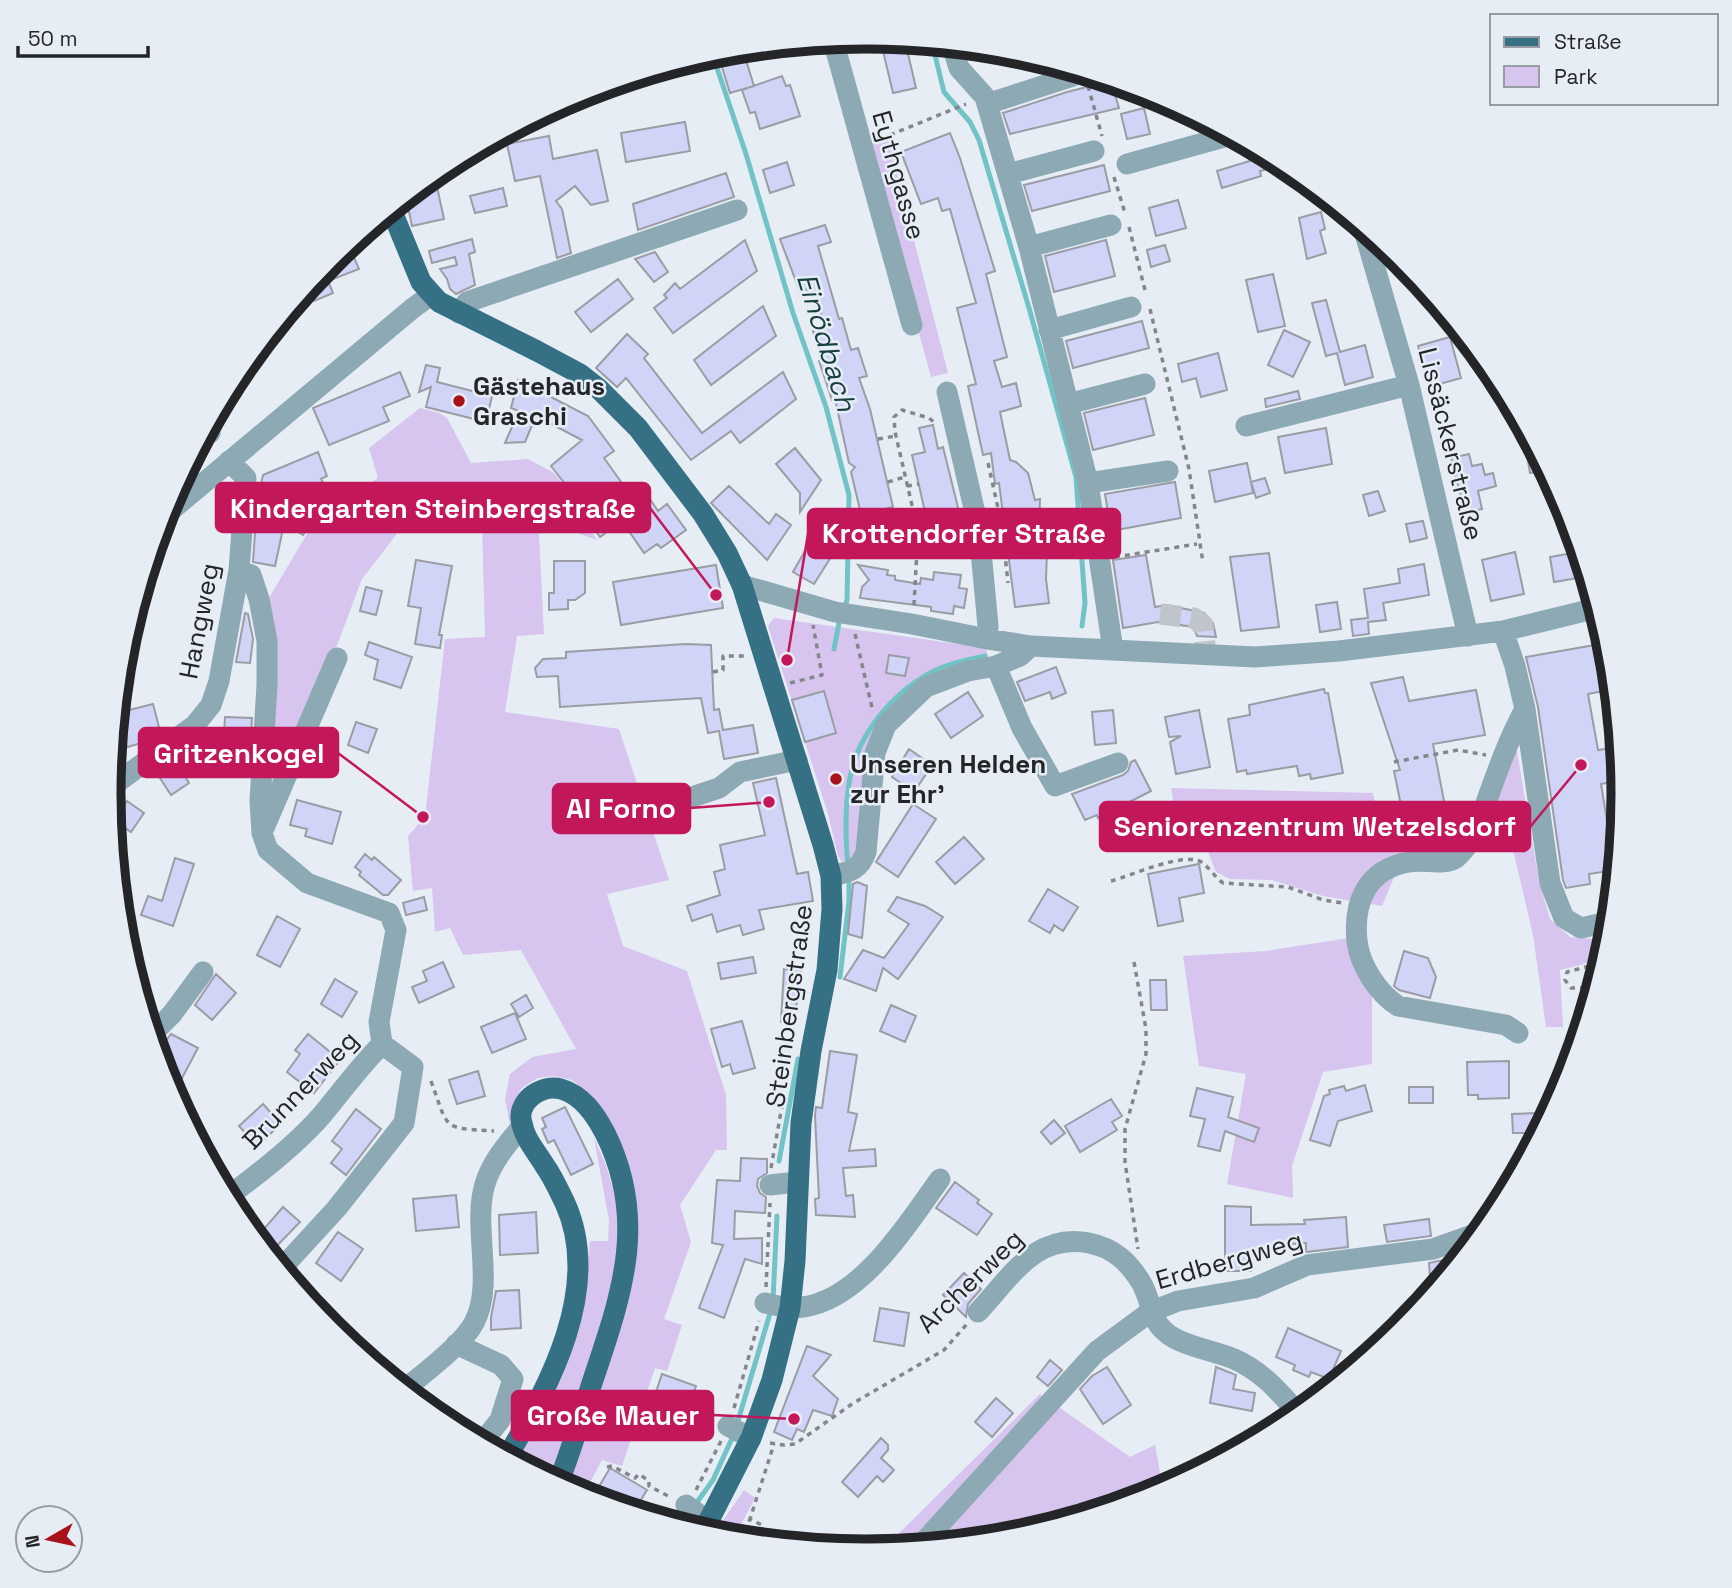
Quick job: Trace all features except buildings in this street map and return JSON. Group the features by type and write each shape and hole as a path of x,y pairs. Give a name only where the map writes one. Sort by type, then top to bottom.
{"main road":[{"path":"390,221 415,272 431,295"},
{"name":"Steinbergstraße","path":"431,295 459,313 580,374 611,398 638,428 703,514 727,553 742,585 797,760 847,870 832,909 827,970 811,1051 801,1123 795,1261 775,1305 772,1380 738,1431 696,1515"},
{"path":"511,1449 544,1390 575,1300 579,1262 576,1235 566,1205 547,1168 526,1136 518,1131 523,1105 531,1097 556,1088 570,1092 589,1107 612,1147 625,1191 629,1243 617,1308 562,1473"}],"street":[{"name":"Eythgasse","path":"836,50 912,326"},
{"path":"955,54 959,68 980,102 1008,174 1029,247 1087,483 1113,650"},
{"path":"980,102 1080,81"},
{"path":"1120,170 1220,139"},
{"path":"1008,174 1098,144"},
{"path":"459,313 467,302 737,210"},
{"path":"1029,247 1122,222"},
{"name":"Lissäckerstraße","path":"1368,244 1409,385 1468,636"},
{"path":"181,501 431,295"},
{"path":"1049,330 1131,307"},
{"path":"1068,404 1145,384"},
{"path":"1246,426 1409,385"},
{"path":"947,392 979,530 987,639"},
{"name":"Hangweg","path":"122,779 195,724 211,705 219,681 239,570 246,478 229,461"},
{"path":"1087,483 1168,471"},
{"path":"239,570 251,575 259,599 267,641 260,801 262,833 268,850 307,883 389,913 397,930 379,1022 382,1044"},
{"path":"742,585 842,614 1031,646 1255,657 1468,636 1503,631 1588,610"},
{"path":"1503,631 1525,709 1549,883 1563,918 1580,928 1600,923"},
{"path":"847,870 866,852 874,754 886,725 926,687 968,671 996,666 1020,656 1031,646"},
{"path":"262,833 337,658"},
{"path":"996,666 1022,728 1055,786 1118,763"},
{"path":"1518,1033 1506,1025 1398,1006 1385,997 1370,976 1358,944 1356,922 1360,898 1375,877 1409,862 1455,859 1472,839 1508,740 1525,709"},
{"path":"683,800 719,788 740,772 797,760"},
{"path":"159,1027 203,972"},
{"name":"Brunnerweg","path":"236,1190 320,1117 363,1063 382,1044 413,1067"},
{"path":"287,1262 337,1208 404,1123 413,1067"},
{"path":"411,1384 456,1344 474,1323 481,1302 481,1205 484,1184 493,1164 518,1131"},
{"path":"775,1305 821,1302 855,1282 889,1250 940,1179"},
{"path":"770,1185 797,1182"},
{"name":"Erdbergweg","path":"929,1536 1097,1351 1150,1312 1178,1301 1254,1288 1307,1265 1433,1249 1464,1238"},
{"name":"Archerweg","path":"978,1312 1037,1251 1060,1241 1078,1241 1106,1247 1127,1262 1144,1287 1150,1312"},
{"path":"1150,1312 1161,1328 1174,1338 1235,1359 1261,1373 1291,1405"},
{"path":"456,1344 501,1365 513,1379 500,1420 488,1436"}],"path":[{"path":"1080,81 1098,144"},
{"path":"890,135 980,102"},
{"path":"1120,170 1122,222 1189,469 1198,544 1203,563"},
{"path":"913,614 918,531 894,417 902,411 929,418 938,426 953,427"},
{"path":"878,439 896,436"},
{"path":"988,463 1002,526 1009,583"},
{"path":"888,482 905,477"},
{"path":"907,486 919,484"},
{"path":"918,531 929,528"},
{"path":"1099,560 1198,544"},
{"path":"774,687 822,675 810,605"},
{"path":"842,614 873,712"},
{"path":"713,672 723,670 723,656 750,655"},
{"path":"1606,710 1604,717 1608,749"},
{"path":"1394,762 1458,750 1502,758"},
{"path":"1111,881 1191,858 1202,862 1223,883 1288,887 1323,900 1359,906"},
{"path":"1134,962 1146,1029 1146,1054 1125,1129 1125,1162 1138,1249"},
{"path":"1586,988 1571,988 1565,980 1567,972 1591,966"},
{"path":"413,1067 427,1069 445,1120 454,1129 518,1131"},
{"name":"Archerweg","path":"738,1431 774,1444 795,1444 852,1405 944,1350 978,1312"},
{"path":"745,1529 774,1444"},
{"path":"607,1467 611,1466 635,1478 639,1474 649,1481 649,1486 696,1515"},
{"path":"750,1519 764,1527 762,1532"}],"green space":[{"path":"888,139 948,373 931,377 868,146"},
{"path":"420,408 439,413 447,418 471,463 528,459 554,473 567,489 571,503 597,540 563,528 539,534 544,634 517,636 505,712 619,729 669,880 607,894 623,946 687,971 726,1095 727,1150 716,1150 680,1205 691,1242 664,1319 682,1325 667,1371 655,1368 622,1466 602,1460 589,1485 566,1475 637,1229 591,1095 572,1080 554,1076 538,1078 522,1088 513,1103 510,1125 505,1099 510,1074 532,1057 576,1049 521,950 463,955 450,928 435,932 432,888 413,891 408,836 425,817 445,639 485,637 482,522 467,499 445,482 436,498 423,500 362,579 308,722 266,814 266,603 317,517 378,478 369,448"},
{"path":"774,618 986,648 989,661 900,700 855,855 842,862 768,626"},
{"path":"1511,715 1539,882 1550,919 1570,937 1597,938 1592,960 1560,970 1563,1027 1546,1027 1533,935 1504,811 1459,864 1395,875 1382,906 1323,896 1272,880 1230,879 1216,872 1207,849 1179,833 1171,788 1373,793 1382,843 1429,839 1470,817"},
{"path":"1349,938 1372,996 1372,1064 1323,1072 1292,1166 1293,1198 1227,1184 1246,1074 1199,1066 1183,956 1266,951"},
{"path":"594,1138 606,1165 616,1199 619,1232 615,1271 578,1402 553,1469 519,1453 587,1276 590,1241 608,1241 609,1220"},
{"path":"1040,1394 1130,1457 1155,1445 1161,1478 1105,1499 1059,1514 1011,1525 963,1533 894,1538"},
{"path":"744,1490 755,1498 739,1528 720,1525"}],"waterway":[{"name":"Einödbach","path":"934,53 944,92 970,122 979,140 1076,477 1085,603 1082,626"},
{"name":"Einödbach","path":"716,64 746,154 793,313 826,407 849,495 847,600 844,609"},
{"name":"Einödbach","path":"834,649 840,618"},
{"name":"Einödbach","path":"848,866 846,826 851,771 869,730 890,704 915,682 943,667 985,656"},
{"name":"Einödbach","path":"840,977 849,901 849,876"},
{"name":"Einödbach","path":"779,1161 798,1059"},
{"name":"Einödbach","path":"773,1300 777,1216"},
{"name":"Einödbach","path":"737,1424 771,1310"},
{"name":"Einödbach","path":"695,1505 713,1480 734,1434"},
{"name":"Einödbach","path":"686,1517 689,1513"}],"tunnel":[{"path":"1160,614 1194,618 1203,625 1206,654"}],"place":[{"name":"Gästehaus Graschi","path":"459,401"},
{"name":"Kindergarten Steinbergstraße","path":"716,595"},
{"name":"Krottendorfer Straße","path":"787,660"},
{"name":"Seniorenzentrum Wetzelsdorf","path":"1581,765"},
{"name":"Unseren Helden zur Ehr'","path":"836,779"},
{"name":"Al Forno","path":"769,802"},
{"name":"Gritzenkogel","path":"423,817"},
{"name":"Große Mauer","path":"794,1419"}]}
